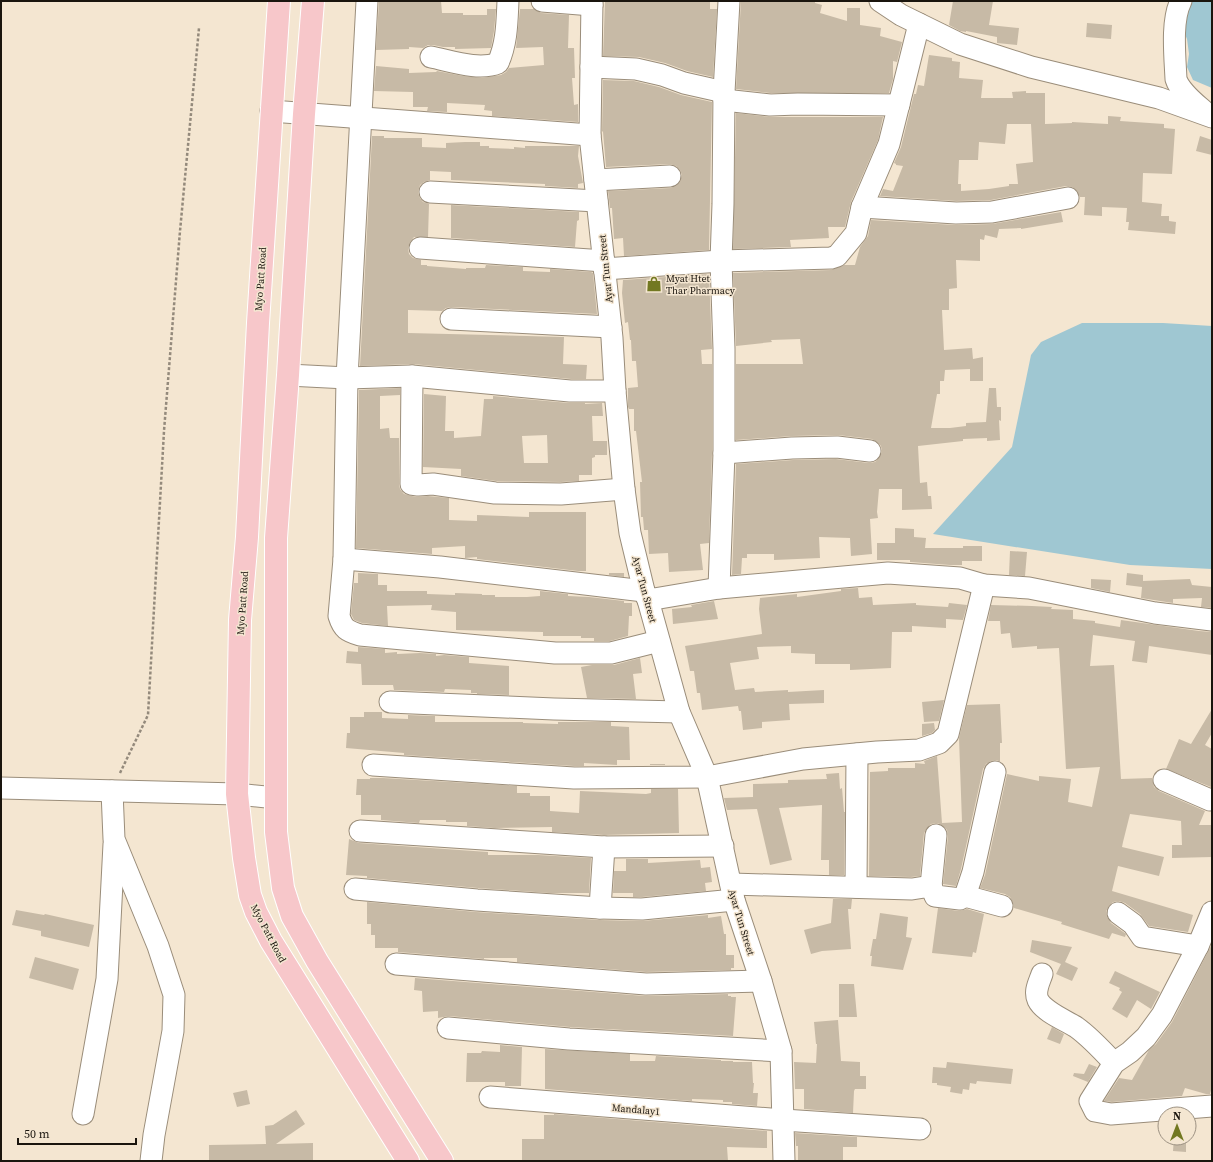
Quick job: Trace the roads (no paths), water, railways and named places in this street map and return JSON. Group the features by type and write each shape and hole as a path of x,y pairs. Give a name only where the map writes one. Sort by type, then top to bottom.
{"main road":[{"name":"Myo Patt Road","path":"279,1 258,323 247,537 240,620 237,794 244,858 250,895 256,912 271,941 408,1161"},
{"path":"313,1 304,114 288,375 276,538 276,832 283,888 292,916 317,961 442,1161"},
{"path":"247,537 276,538"},
{"path":"293,976 317,961"}],"street":[{"path":"367,1 347,378 344,559 339,616 341,623 348,632 360,635 555,653 611,653 659,641"},
{"path":"431,57 482,67 492,66 498,63 503,52 506,38 508,1"},
{"path":"542,1 592,3"},
{"path":"719,588 724,453 724,349 721,261 724,96 728,1"},
{"path":"880,1 901,15 960,44 1031,67 1159,98 1211,117"},
{"path":"1181,1 1177,8 1174,41 1177,83 1192,100 1211,117"},
{"name":"Ayar Tun Street","path":"592,3 590,134 611,327 624,489 630,533 679,712 707,777 732,892 761,981 781,1051 784,1161"},
{"path":"420,248 604,265 834,258 856,233 862,207 889,144 919,24"},
{"path":"591,67 636,69 662,75 724,96 770,105 899,105"},
{"path":"271,111 590,134"},
{"path":"595,180 670,176"},
{"path":"430,192 597,201"},
{"path":"862,207 956,214 992,212 1068,198"},
{"path":"451,319 611,327"},
{"path":"288,375 347,378 412,376 570,391 615,391"},
{"path":"412,376 411,484 433,484 495,493 561,494 624,489"},
{"path":"724,453 837,446 870,451"},
{"path":"344,559 440,567 646,595 888,573 960,578 984,585 1029,588 1155,613 1212,620"},
{"path":"373,764 574,778 707,777 803,759 919,750 939,743 948,734 984,585"},
{"path":"390,702 554,709 679,712"},
{"path":"856,887 857,754"},
{"path":"936,835 931,886 935,896 960,899 965,896 973,872 995,772"},
{"path":"1164,780 1210,800 1212,799"},
{"path":"1,788 237,794 276,798"},
{"path":"83,1114 107,979 114,838 112,791"},
{"path":"360,831 604,847 723,846"},
{"path":"114,838 158,946 174,995 173,1031 150,1161"},
{"path":"600,908 604,847"},
{"path":"355,889 477,900 600,908 642,909 732,892 856,887 912,888 931,886"},
{"path":"965,896 1002,906"},
{"path":"1118,913 1133,924 1142,937 1207,929"},
{"path":"1207,929 1162,1015 1146,1037 1130,1052 1114,1063 1090,1100 1095,1111 1111,1114 1212,1106"},
{"path":"396,964 646,984 761,981"},
{"path":"1042,974 1036,991 1042,1006 1086,1035 1114,1063"},
{"path":"448,1028 569,1039 781,1051"},
{"name":"Mandalay1","path":"490,1097 920,1129"}],"water":[{"path":"1187,1 1212,1 1212,88 1193,80 1187,67 1189,54 1187,39 1181,25"},
{"path":"1082,323 1163,323 1212,326 1212,569 1130,565 933,534 1012,447 1031,355 1041,342"}],"place":[{"name":"Myat Htet Thar Pharmacy","path":"654,284"}]}
